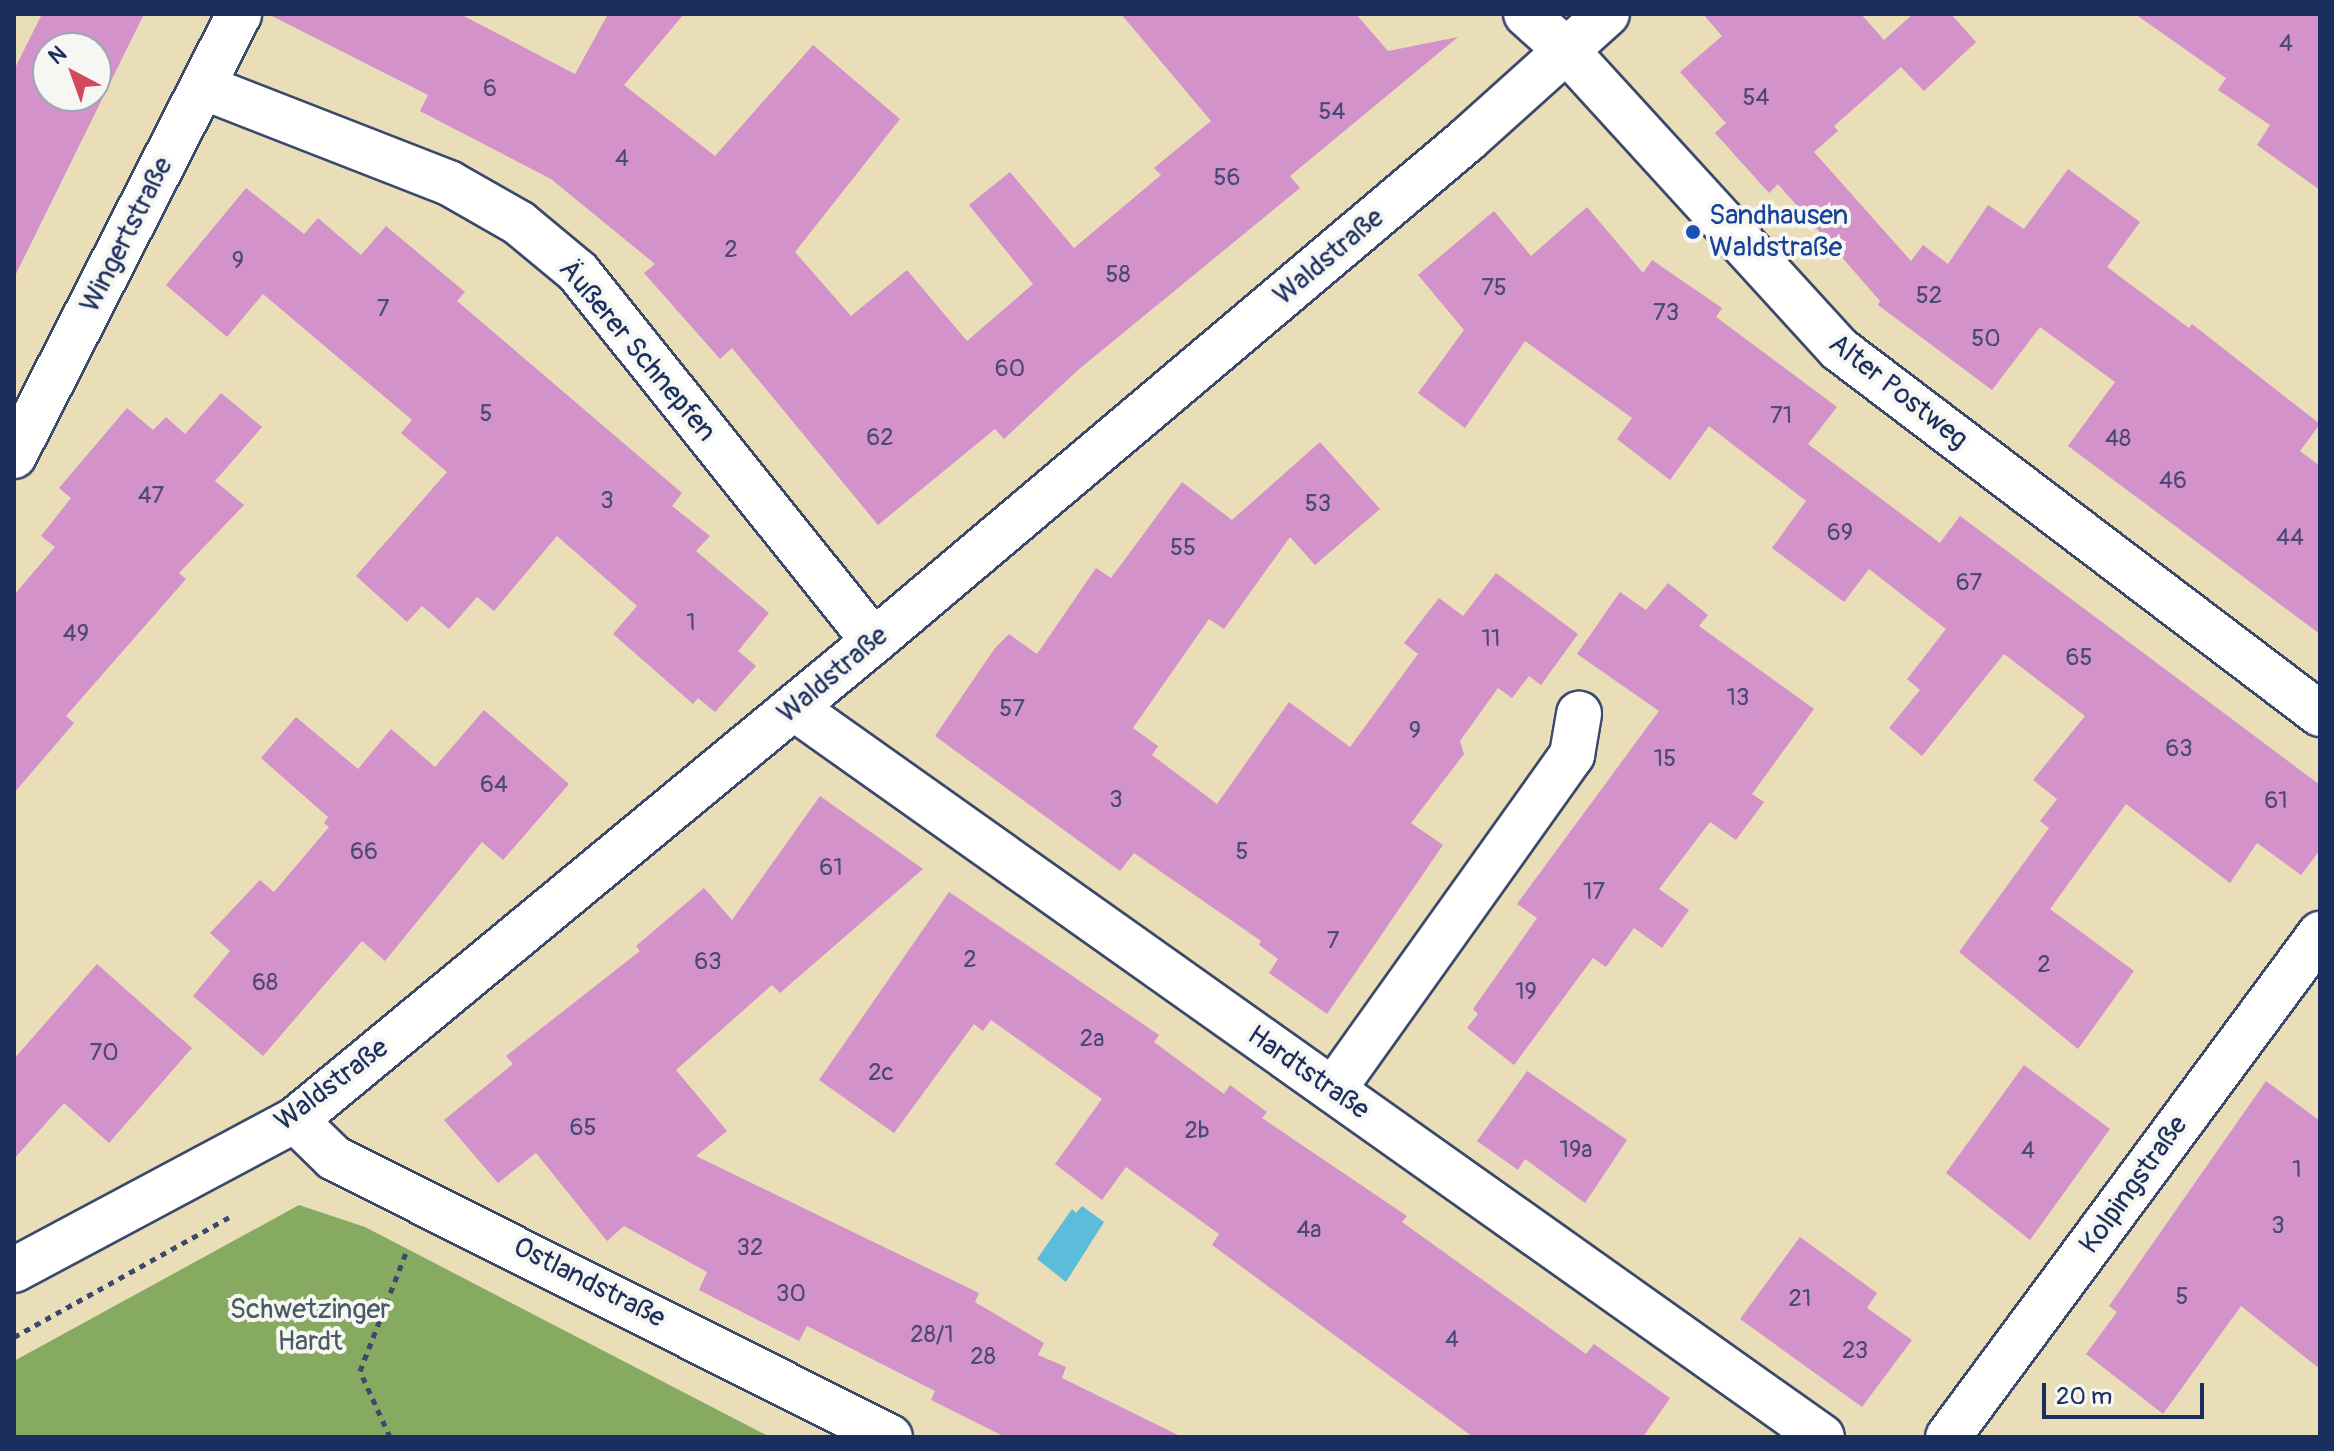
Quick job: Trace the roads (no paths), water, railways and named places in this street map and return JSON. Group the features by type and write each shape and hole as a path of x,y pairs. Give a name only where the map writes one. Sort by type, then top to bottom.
{"street":[{"name":"Wingertstraße","path":"14,456 239,14"},
{"name":"Alter Postweg","path":"1526,14 1566,50 1839,349 2320,714"},
{"name":"Waldstraße","path":"14,1270 295,1120 874,641 1607,14"},
{"name":"Äußerer Schnepfen","path":"203,87 449,183 519,223 578,272 874,641"},
{"name":"Hardtstraße","path":"794,708 1822,1437"},
{"path":"1333,1090 1572,755 1579,714"},
{"name":"Kolpingstraße","path":"1948,1437 2320,934"},
{"name":"Ostlandstraße","path":"295,1120 334,1158 890,1437"}],"water":[{"path":"1082,1206 1104,1222 1066,1282 1037,1259 1072,1209 1076,1213"}],"place":[{"name":"Sandhausen Waldstraße","path":"1693,232"}],"park label":[{"name":"Schwetzinger Hardt","path":"310,1326"}]}
